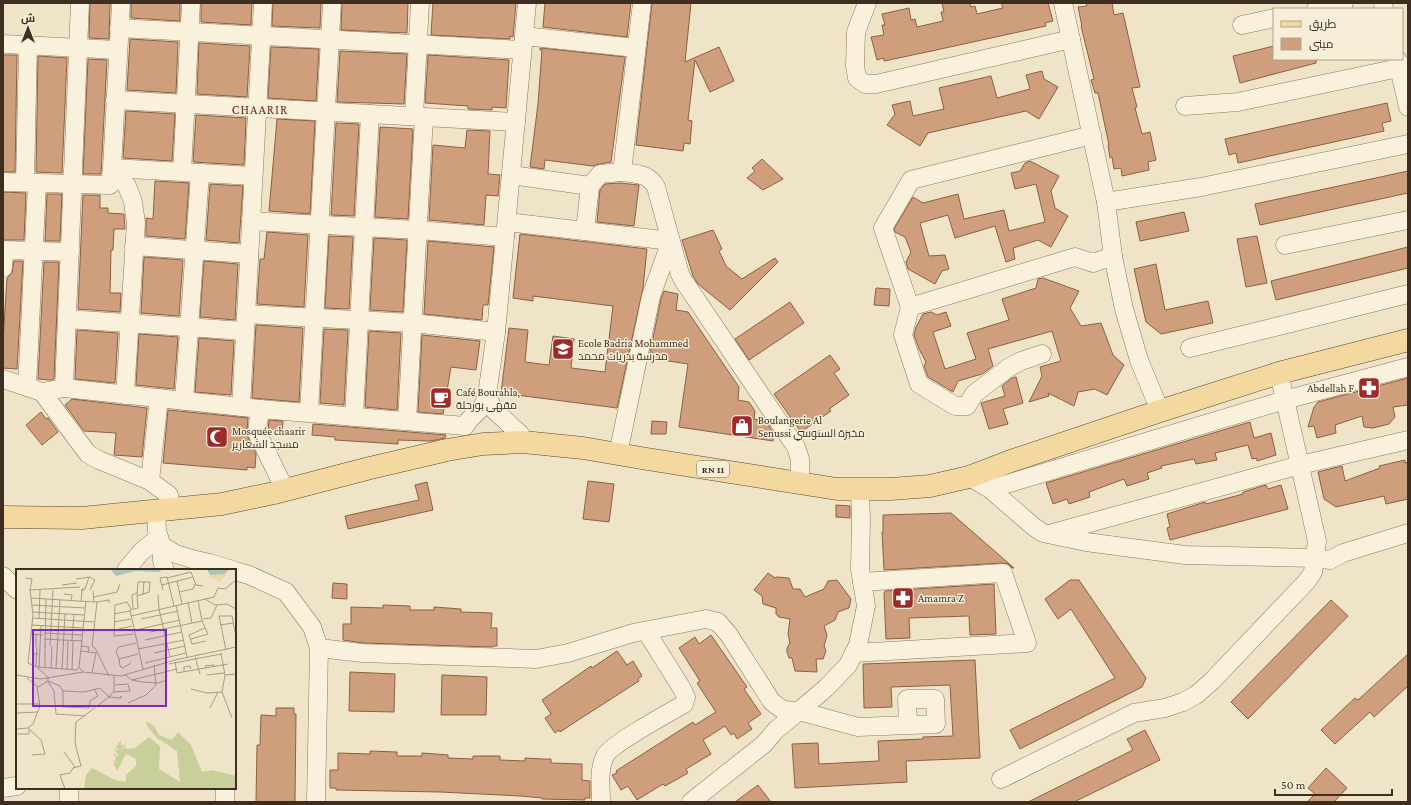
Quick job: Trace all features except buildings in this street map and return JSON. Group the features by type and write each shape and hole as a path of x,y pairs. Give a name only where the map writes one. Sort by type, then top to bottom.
{"main road":[{"name":"RN 11","path":"3,517 82,518 222,504 285,490 370,468 462,448 483,444 523,442 584,448 837,489 891,489 930,486 969,477 1011,461 1160,411 1279,373 1408,340"}],"street":[{"path":"64,388 80,3"},
{"path":"121,3 116,100 118,172 133,202 136,223 125,394"},
{"path":"182,172 191,3"},
{"path":"241,407 263,3"},
{"path":"309,412 332,3"},
{"path":"407,422 418,230 418,44 420,3"},
{"path":"462,448 461,433 469,420 483,406 487,395 496,332 527,3"},
{"path":"622,165 642,3"},
{"path":"867,3 856,32 855,66 857,78 865,84 876,84 1070,39"},
{"path":"1063,3 1106,202 1113,256 1124,309 1139,360 1160,411"},
{"path":"1321,8 1344,3"},
{"path":"1242,25 1273,18"},
{"path":"119,28 418,44 523,43 636,48"},
{"path":"3,44 118,50"},
{"path":"28,45 31,183 35,251 35,390 88,454 150,481 169,495 164,511 160,542 162,565 164,569"},
{"path":"1185,106 1238,102 1401,64 1408,107"},
{"path":"116,100 516,122"},
{"path":"354,416 370,114"},
{"path":"1042,354 1021,361 1008,368 974,394 967,406 955,406 919,384 903,335 910,307 883,228 911,180 1092,135"},
{"path":"1106,202 1201,187 1408,144"},
{"path":"585,231 590,186 600,174 622,165 652,180 656,187 680,274 796,447 800,459 800,484"},
{"path":"3,182 73,184 118,172 182,172 253,176"},
{"path":"184,401 200,173"},
{"path":"511,176 590,186"},
{"path":"251,220 418,230 585,231 671,241"},
{"path":"1284,245 1408,220"},
{"path":"618,454 651,296 671,241"},
{"path":"134,246 249,254"},
{"path":"3,268 4,250 70,252"},
{"path":"910,307 1075,257 1093,263 1113,256"},
{"path":"1190,348 1408,294"},
{"path":"67,319 189,327 315,318 413,323 496,332"},
{"path":"990,489 1285,400 1408,367"},
{"path":"1001,779 1134,713 1165,708 1196,695 1212,681 1307,581 1313,572 1317,541 1279,373"},
{"path":"3,379 35,390 64,388 241,407 465,426"},
{"path":"487,395 493,409 520,434 523,442"},
{"path":"150,481 158,398"},
{"path":"260,408 257,432 285,490"},
{"path":"1051,534 1300,465 1408,440"},
{"path":"969,477 990,489 1034,527 1043,532 1086,542 1186,555 1314,558 1330,560 1344,553 1408,533"},
{"path":"691,802 764,744 776,730 821,692 848,665 854,654 858,645 866,606 860,568 860,489"},
{"path":"127,569 141,552 160,542"},
{"path":"160,542 176,554 192,560 230,569"},
{"path":"236,571 286,592 312,627 320,648 316,802"},
{"path":"854,654 1027,643 1003,573 862,582"},
{"path":"3,576 16,589"},
{"path":"320,648 362,653 536,659 568,653 633,633 706,619 718,622 729,635 772,702 783,710 799,711 858,727 908,725"},
{"path":"601,802 601,768 605,755 616,745 684,704 686,698 681,687 646,631"},
{"path":"3,788 16,786"},
{"path":"69,802 70,789"},
{"path":"225,789 225,802"}],"place":[{"name":"Ecole Badria Mohammed مدرسة بدريات محمد","path":"563,349"},
{"name":"Abdellah F","path":"1369,388"},
{"name":"Café Bourahla, مقهى بورحلة","path":"441,398"},
{"name":"Boulangerie Al Senussi مخبزة السنوسي","path":"742,426"},
{"name":"Mosquée chaarir مسجد الشعارير","path":"217,437"},
{"name":"Amamra Z","path":"903,598"}],"district":[{"name":"CHAARIR","path":"260,109"}]}
